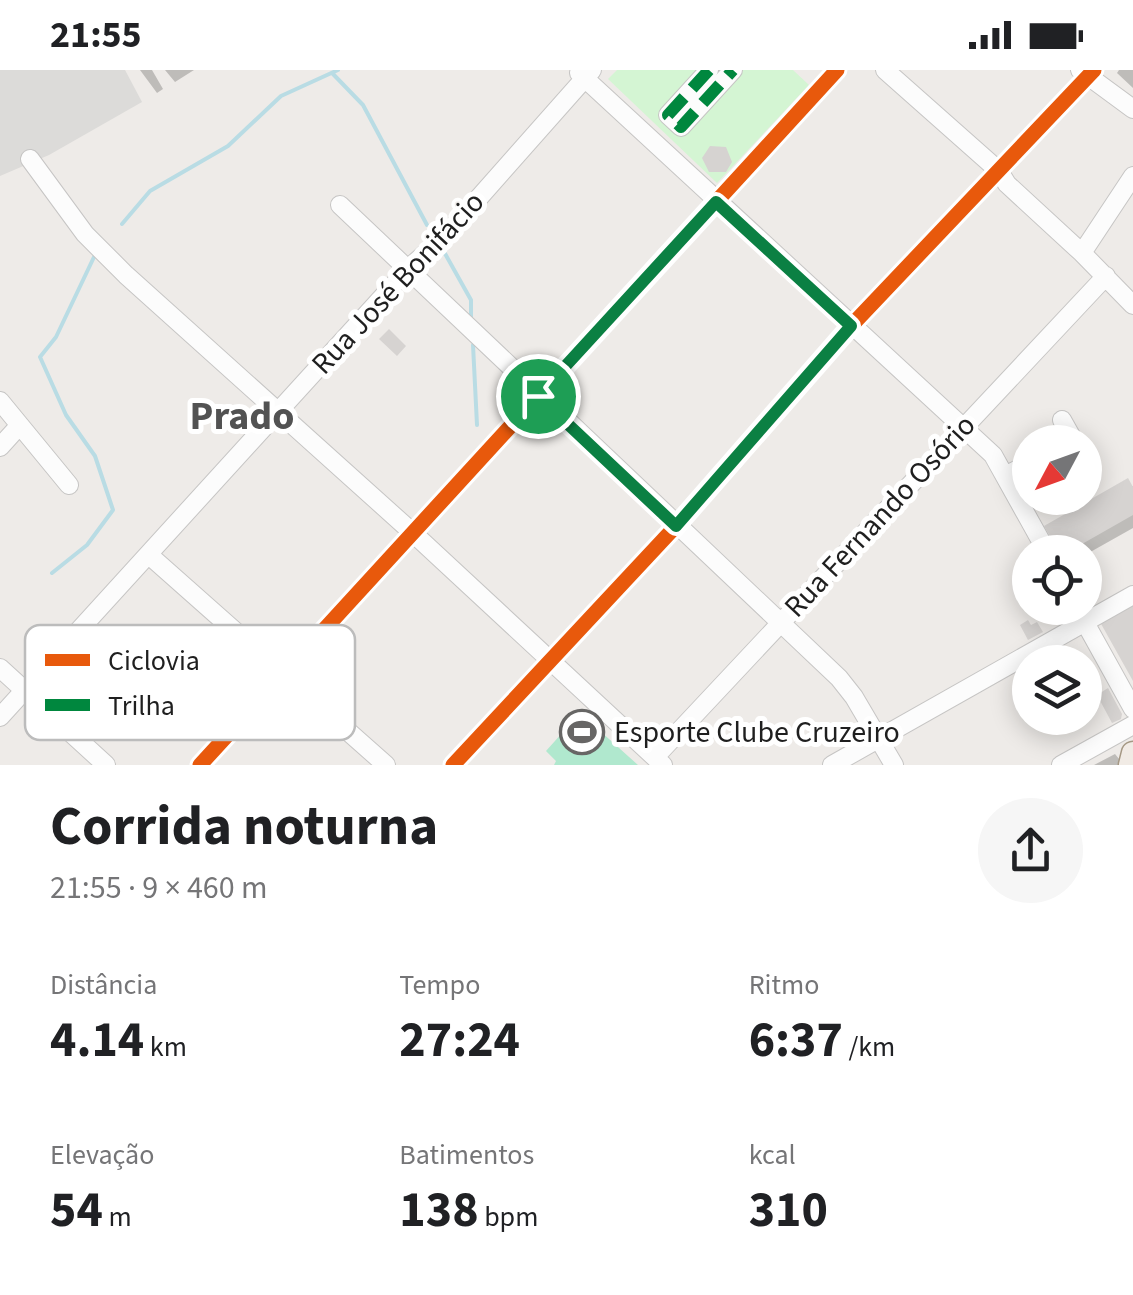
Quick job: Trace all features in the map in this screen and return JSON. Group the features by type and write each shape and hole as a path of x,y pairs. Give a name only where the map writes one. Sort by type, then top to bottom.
{"main road":[{"path":"1130,765 1133,753"}],"street":[{"path":"698,96 711,77 733,70"},
{"path":"329,625 837,70"},
{"path":"870,70 999,178"},
{"path":"885,70 1133,305"},
{"path":"452,765 676,526 851,326 999,178 1088,72 1133,109"},
{"path":"584,73 716,202 993,456 1038,535"},
{"name":"Rua José Bonifácio","path":"84,625 408,269 446,235 584,73"},
{"path":"30,159 84,234 659,761"},
{"path":"1082,253 1133,176"},
{"path":"340,205 839,678 894,765"},
{"name":"Rua Fernando Osório","path":"659,761 962,426 1106,276"},
{"path":"0,401 69,484"},
{"path":"1062,420 1065,425"},
{"path":"0,448 19,426"},
{"path":"1005,476 1012,472"},
{"path":"149,555 228,625"},
{"path":"1102,606 1133,595"},
{"path":"832,765 1063,625"},
{"path":"1087,625 1133,709"},
{"path":"0,668 24,690"},
{"name":"Rua José Bonifácio","path":"0,717 24,690"},
{"path":"1060,765 1133,725"},
{"path":"355,737 386,765"},
{"path":"79,740 106,765"},
{"path":"200,765 223,740"}],"green space":[{"path":"617,70 793,70 809,85 717,183 608,79"},
{"name":"Esporte Clube Cruzeiro","path":"580,713 638,765 554,765 556,761 546,751"}],"shaded area":[{"path":"0,70 125,70 142,102 49,155 0,176"}],"building":[{"path":"710,146 726,147 732,162 726,172 709,172 702,158"},
{"path":"389,329 406,346 397,356 379,339"},
{"path":"1128,478 1133,487 1133,515 1098,535 1049,535 1044,526 1063,515 1102,515 1102,493"},
{"path":"1133,604 1133,681 1102,625 1102,621"},
{"path":"1020,625 1039,625 1043,632 1028,640"},
{"path":"1108,688 1121,719 1112,723 1102,704 1102,692"}],"waterway":[{"path":"122,224 150,191 228,146 281,96 338,70"},
{"path":"333,74 363,105 427,225"},
{"path":"443,250 471,300 471,317"},
{"path":"52,573 87,545 113,510 95,456 66,415 40,357 56,337 94,257"},
{"path":"473,345 477,425"}],"marked path":[{"path":"709,70 668,115 681,127 733,70"}],"cycle path":[{"path":"328,625 837,70"},
{"path":"453,765 676,526 851,326 1094,70"},
{"path":"200,765 223,740"}],"place":[{"name":"Esporte Clube Cruzeiro","path":"582,732"}],"district":[{"name":"Prado","path":"242,416"}],"route":[{"path":"716,202 851,326 676,526 538,396 716,202"}]}
